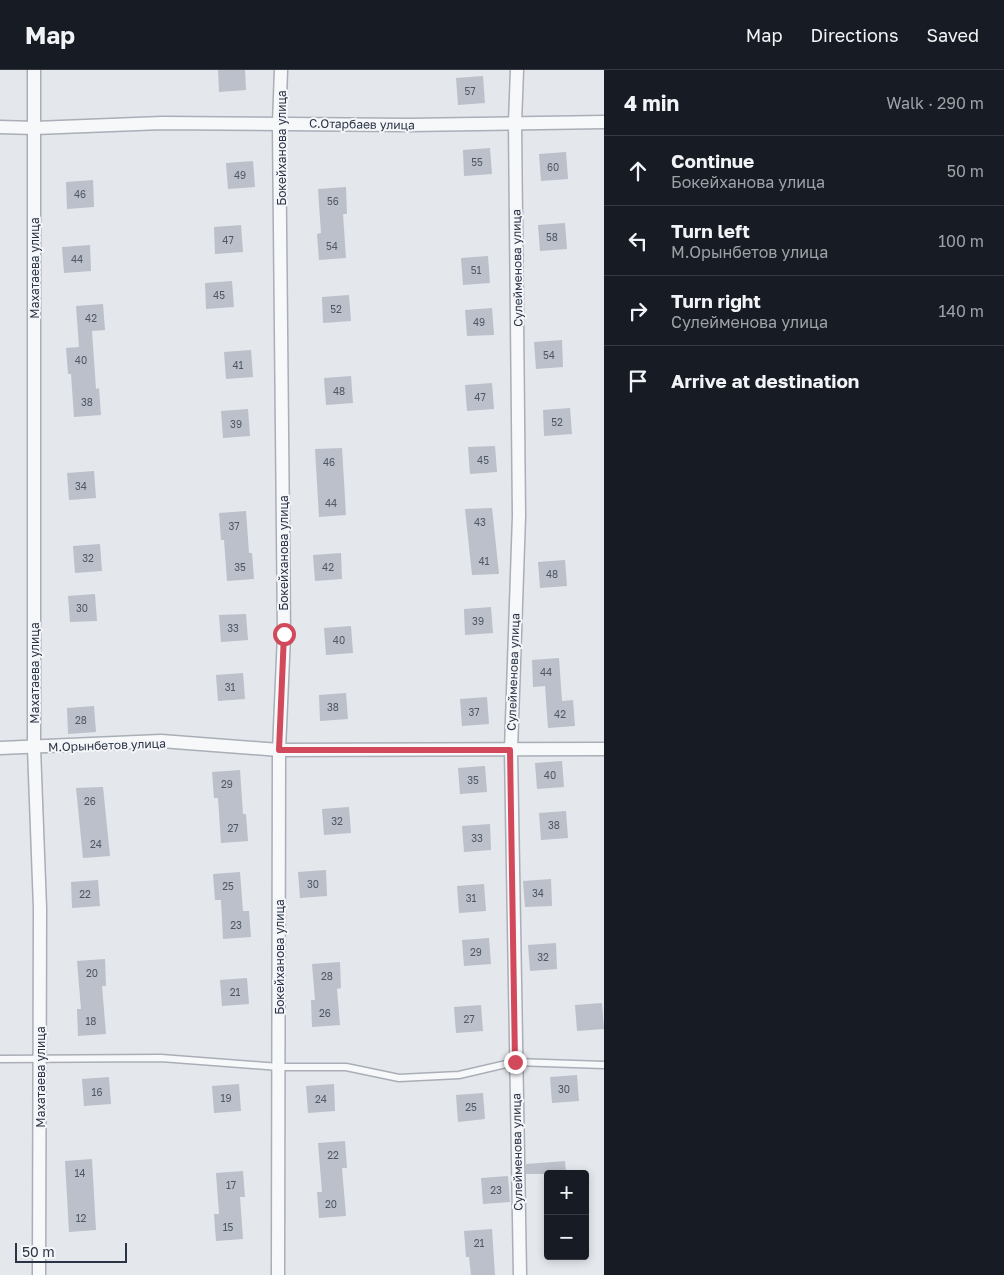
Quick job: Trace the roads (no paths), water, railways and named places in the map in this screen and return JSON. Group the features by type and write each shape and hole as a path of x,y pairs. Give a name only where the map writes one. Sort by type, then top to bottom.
{"street":[{"name":"Махатаева улица","path":"34,70 34,748 40,908 39,1275"},
{"name":"Бокейханова улица","path":"278,1275 279,750 284,634 279,124 281,70"},
{"name":"Сулейменова улица","path":"517,70 515,123 519,516 510,750 520,1275"},
{"name":"С.Отарбаев улица","path":"0,127 35,128 162,123 409,125 604,122"},
{"name":"М.Орынбетов улица","path":"0,748 161,741 279,750 604,749"}],"lane":[{"path":"0,1059 161,1058 279,1067 346,1066 399,1078 459,1075 515,1062 604,1065"}]}
